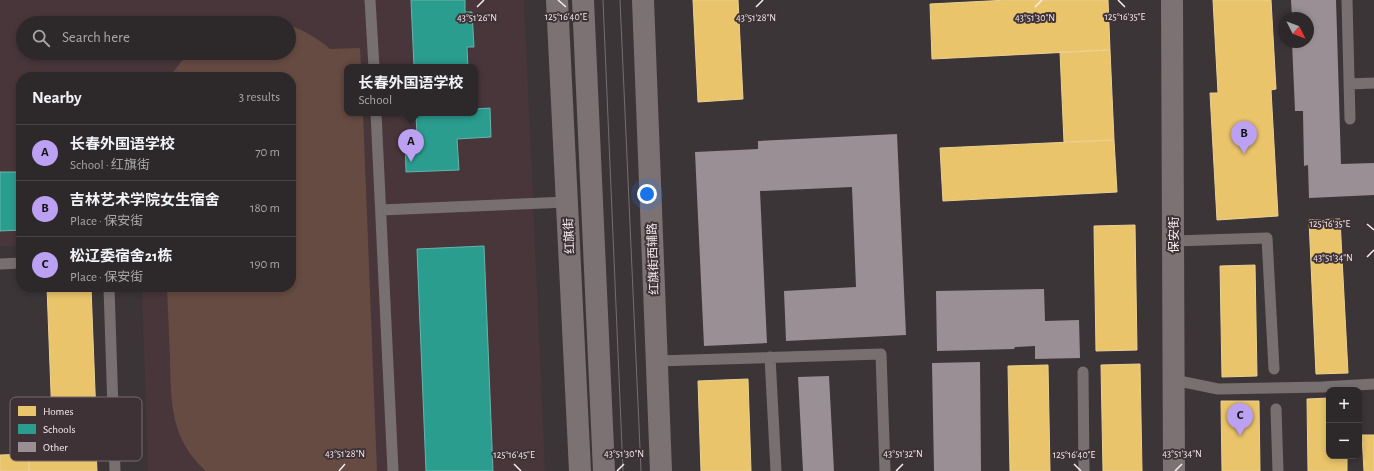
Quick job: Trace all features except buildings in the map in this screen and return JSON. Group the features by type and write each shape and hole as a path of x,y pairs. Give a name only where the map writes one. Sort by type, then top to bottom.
{"street":[{"name":"红旗街","path":"557,0 580,471"},
{"name":"红旗街","path":"583,0 604,471"},
{"name":"红旗街西辅路","path":"643,0 661,471"},
{"name":"保安街","path":"1172,0 1174,471"}],"lane":[{"path":"370,0 374,64"},
{"path":"1347,0 1350,119"},
{"path":"1349,84 1374,83"},
{"path":"376,116 393,471"},
{"path":"381,210 567,202"},
{"path":"1174,241 1267,238 1274,369"},
{"path":"0,264 16,264"},
{"path":"109,292 113,397"},
{"path":"656,361 881,354 885,471"},
{"path":"770,357 776,471"},
{"path":"1083,372 1084,471"},
{"path":"1174,380 1218,389 1322,387 1374,384"},
{"path":"1276,409 1278,471"},
{"path":"115,461 115,471"}],"shaded area":[{"path":"0,0 524,0 545,471 148,471 142,292 296,292 296,72 16,72 16,246 0,247"},
{"path":"296,28 311,35 330,49 360,48 361,64 344,64 344,116 363,116 377,471 206,471 194,459 185,446 179,433 172,405 167,292 296,292 296,72 174,71 183,60 296,60"}],"tram line":[{"path":"603,0 623,471"},
{"path":"620,0 641,471"}],"place":[{"name":"吉林艺术学院女生宿舍","path":"1244,154"},
{"name":"长春外国语学校","path":"411,162"},
{"name":"松辽委宿舍21栋","path":"1240,436"}]}
